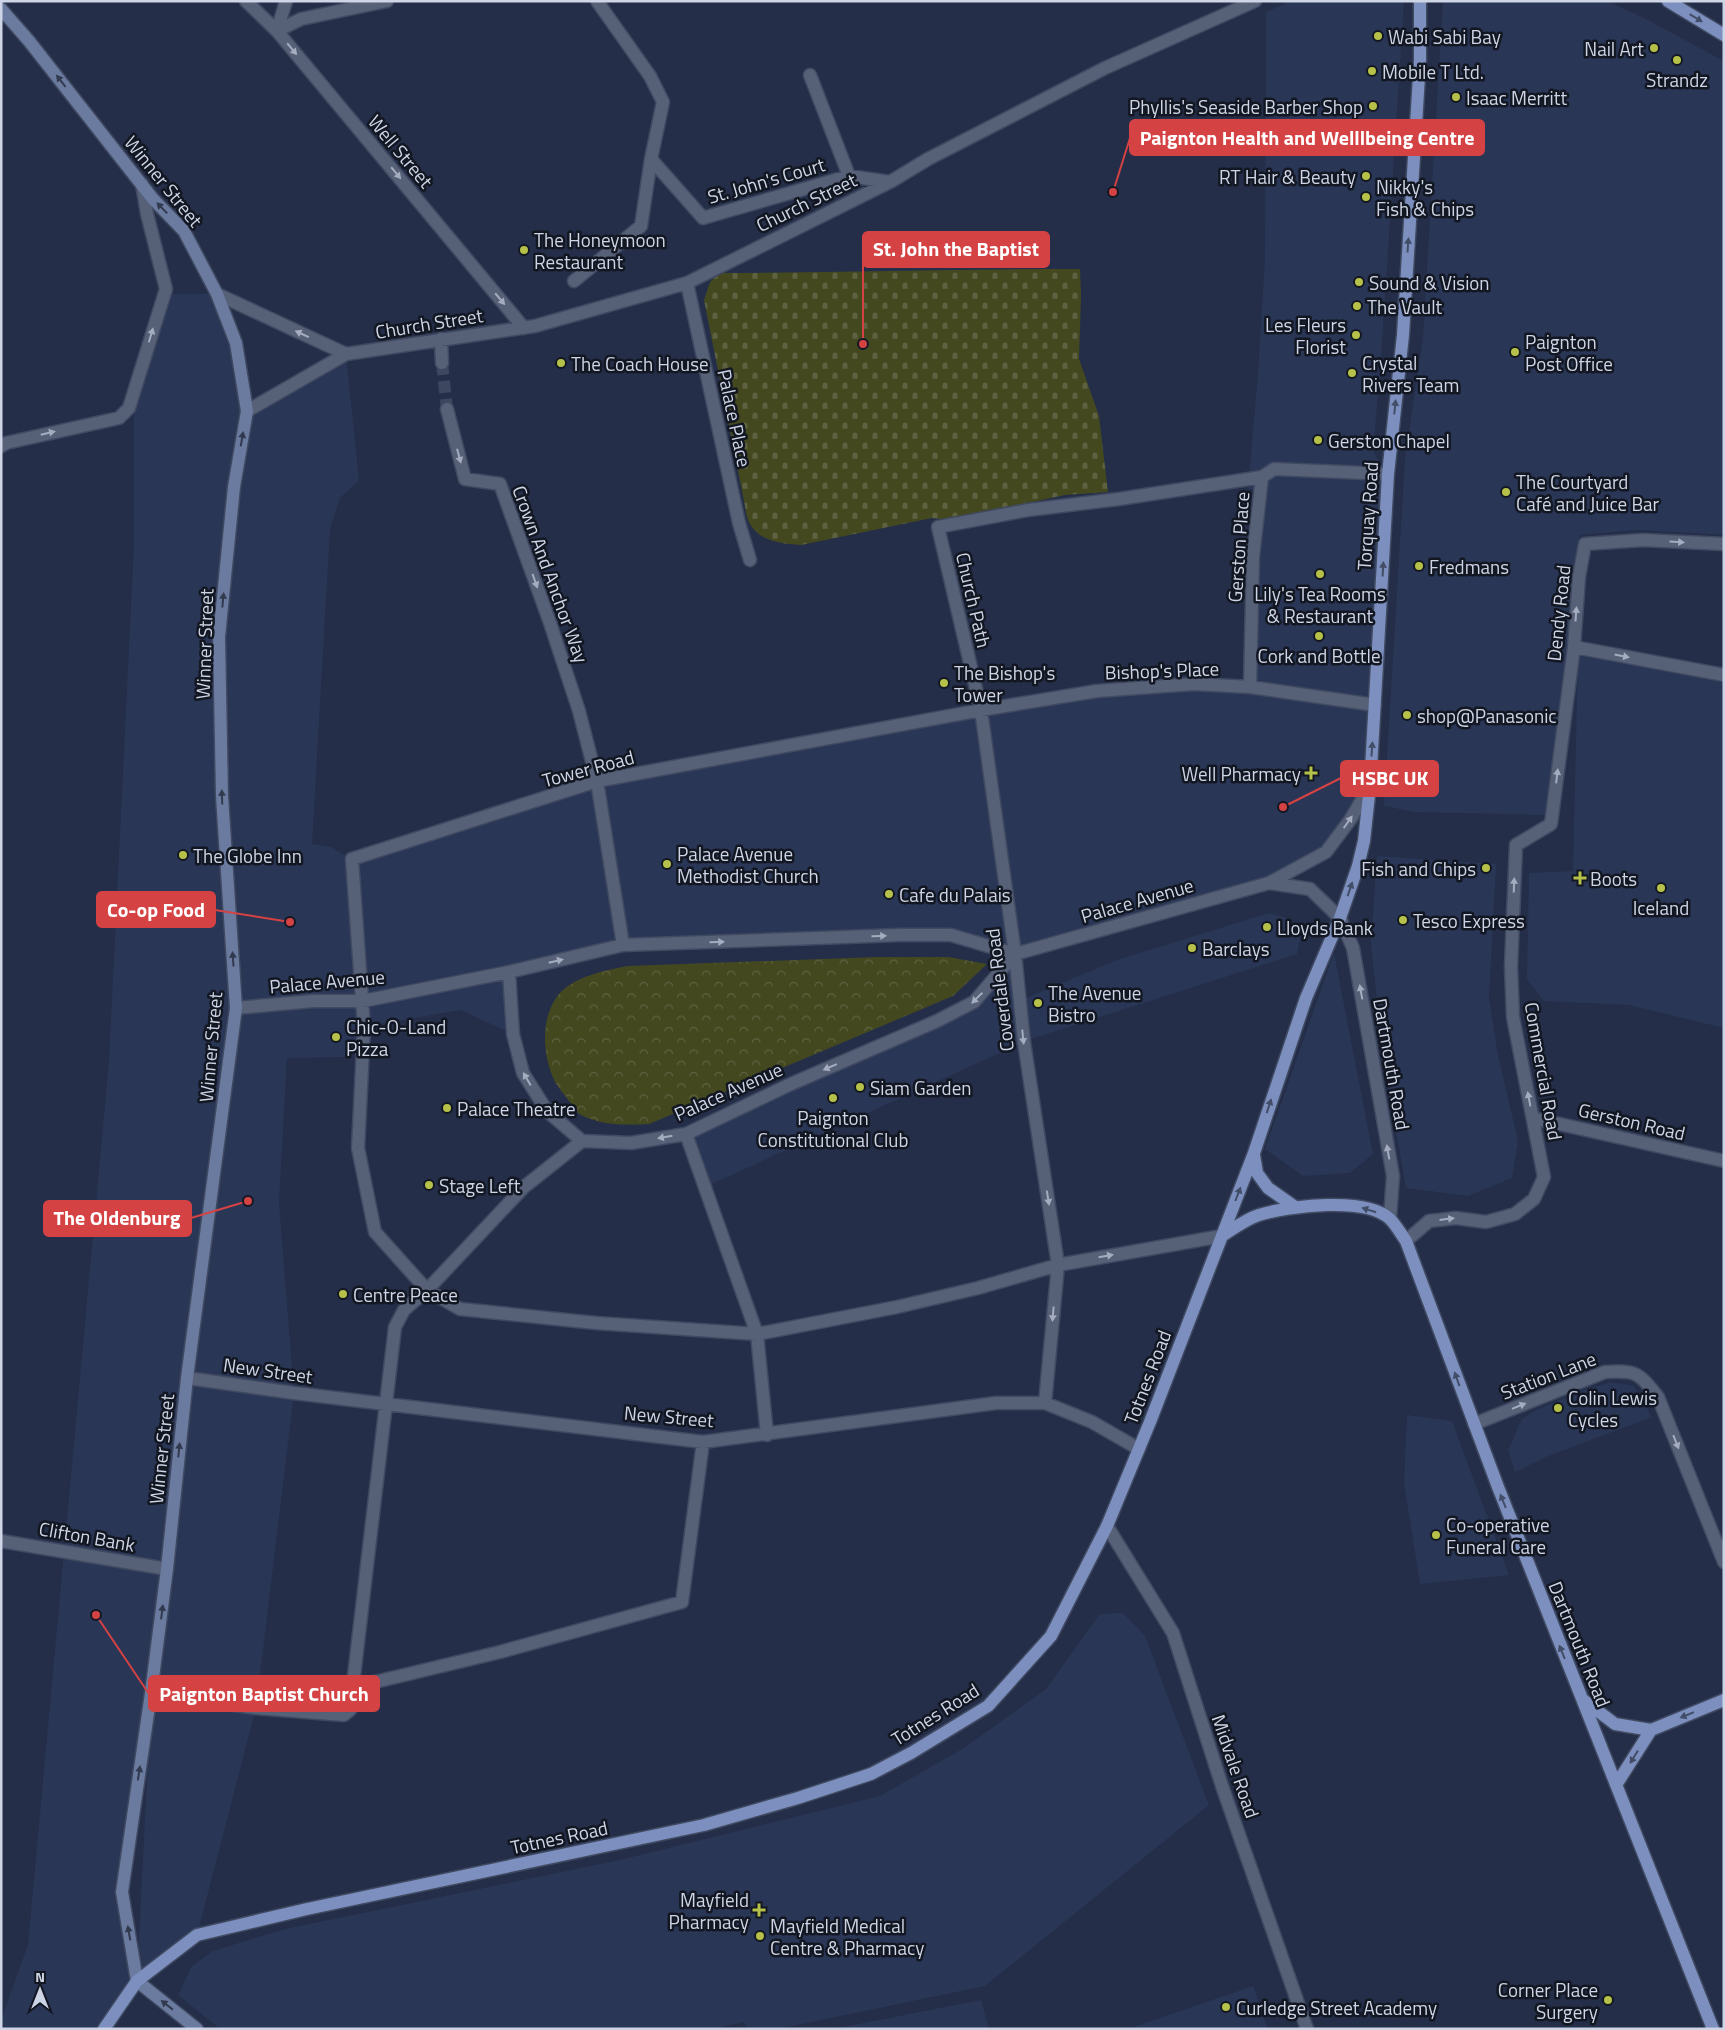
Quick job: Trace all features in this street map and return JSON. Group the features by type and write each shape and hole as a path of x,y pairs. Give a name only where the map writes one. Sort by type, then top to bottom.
{"main road":[{"name":"Torquay Road","path":"1358,866 1364,841 1370,786 1388,474 1403,335 1422,19 1420,1"},
{"name":"Torquay Road","path":"1422,19 1430,1"},
{"path":"1668,1 1724,34"},
{"name":"Totnes Road","path":"104,2029 137,1982 197,1935 316,1907 704,1825 798,1798 871,1774 911,1753 988,1706 1051,1636 1107,1526 1139,1449 1254,1153 1306,998 1340,918 1358,866"},
{"path":"1254,1153 1257,1173 1268,1188 1295,1206"},
{"path":"1222,1236 1257,1215 1295,1206 1343,1204 1368,1208 1390,1218"},
{"name":"Dartmouth Road","path":"1390,1218 1406,1241 1474,1424 1580,1697 1600,1742 1713,2029"},
{"path":"1580,1697 1615,1724 1651,1730 1724,1700"},
{"path":"1616,1785 1651,1730"}],"street":[{"name":"Well Street","path":"246,1 277,31 524,328"},
{"path":"277,31 286,1"},
{"path":"277,31 301,19 387,1"},
{"path":"574,281 641,226 663,102 650,76 597,1"},
{"name":"Church Street","path":"248,411 346,354 524,328 687,283 890,182 928,159 1105,68 1255,1"},
{"name":"Winner Street","path":"1,10 29,41 153,199 184,231 217,294 236,343 248,411 234,487 219,637 222,796 236,1008 187,1378 167,1569 122,1892 137,1982"},
{"path":"810,75 849,176"},
{"name":"St. John's Court","path":"652,159 703,218 849,176 890,182"},
{"path":"1,446 41,434 119,418 129,408 166,289 147,214 142,184"},
{"name":"Palace Place","path":"687,283 738,523 750,560"},
{"path":"217,294 346,354"},
{"path":"441,339 442,363"},
{"name":"Crown And Anchor Way","path":"447,409 465,479 500,484 550,623 579,711 597,781 623,945"},
{"name":"Gerston Place","path":"1250,687 1253,557 1262,478 1274,469 1388,474"},
{"name":"Church Path","path":"981,710 938,527 1028,510 1119,500 1262,478"},
{"name":"Dendy Road","path":"1551,824 1574,647 1579,577 1585,544 1643,540 1724,544"},
{"path":"1574,647 1724,675"},
{"name":"Bishop's Place","path":"981,710 1106,691 1194,684 1250,687 1375,705"},
{"name":"Tower Road","path":"363,1002 352,859 597,781 981,710"},
{"name":"Coverdale Road","path":"981,710 1015,954 1024,1042 1058,1265 1045,1403"},
{"name":"Palace Avenue","path":"236,1008 313,1000 363,1002 509,972 623,945 899,935 952,935 1015,954 1269,882 1326,852 1350,820 1370,786"},
{"name":"Commercial Road","path":"1406,1241 1429,1221 1456,1218 1486,1222 1515,1214 1534,1199 1544,1176 1513,1017 1511,967 1516,845 1551,824"},
{"name":"Palace Avenue","path":"1269,882 1310,889 1340,918"},
{"name":"Dartmouth Road","path":"1340,918 1353,948 1392,1176 1390,1218"},
{"name":"Palace Avenue","path":"582,1141 631,1143 686,1134 790,1084 937,1021 974,1002 1015,954"},
{"path":"151,1692 256,1708 344,1715 350,1710 395,1327 404,1310 427,1290 524,1187 582,1141 547,1112 523,1073 513,1034 509,972"},
{"path":"363,1002 363,1067 358,1148 376,1232 427,1290 460,1309 596,1323 757,1334 897,1307 978,1288 1058,1265 1222,1236"},
{"name":"Gerston Road","path":"1533,1118 1724,1161"},
{"path":"686,1134 757,1334 767,1434"},
{"name":"Station Lane","path":"1474,1424 1605,1372 1624,1371 1642,1377 1658,1397 1724,1562"},
{"name":"New Street","path":"187,1378 703,1442 996,1403 1045,1403 1092,1422 1139,1449"},
{"path":"354,1687 500,1652 682,1602 703,1442"},
{"name":"Midvale Road","path":"1107,1526 1173,1633 1222,1786 1307,2029"},
{"name":"Clifton Bank","path":"1,1541 167,1569"},
{"path":"137,1982 197,2029"}],"shaded area":[{"path":"1290,1 1404,1 1381,359 1373,452 1388,474 1370,786 1326,852 1269,883 1015,954 1024,1042 705,1187 686,1134 974,1002 1014,955 951,935 623,945 509,972 513,1034 460,1010 364,1027 348,1057 287,1058 279,1203 294,1393 256,1708 197,1935 137,1981 95,2029 1,2029 1,2020 28,1945 109,1061 134,544 134,412 170,294 217,294 248,411 346,354 359,480 340,498 330,529 312,844 331,847 351,859 597,781 1097,691 1250,687 1260,490 1248,489 1265,260 1266,12","holes":["151,1700 137,1978 122,1892"]},
{"path":"1443,1 1607,1 1644,18 1724,61 1724,535 1637,530 1579,535 1571,581 1566,651 1547,815 1415,812 1384,806 1405,460 1423,337"},
{"path":"1578,653 1724,680 1724,1028 1629,1005 1544,1001 1527,979 1529,873 1573,871"},
{"path":"1377,856 1496,864 1489,998 1498,1055 1518,1141 1512,1178 1468,1196 1406,1188 1384,1064 1371,945"},
{"path":"1269,913 1289,919 1300,938 1297,954 1031,1039 1024,999 1117,960"},
{"path":"1334,953 1373,1154 1350,1173 1303,1176 1265,1149"},
{"path":"1611,1382 1634,1386 1652,1417 1548,1456 1515,1472 1508,1450 1522,1419 1534,1411 1578,1392"},
{"path":"1407,1415 1452,1421 1509,1575 1420,1584 1404,1483"},
{"path":"1123,1613 1145,1636 1209,1805 985,1986 778,2029 747,2029 744,2022 712,2029 220,2029 178,1995 192,1966 213,1951 285,1929 620,1860 880,1796 964,1748 1046,1689 1100,1614"},
{"name":"Curledge Street Academy","path":"1253,1986 1268,2029 1128,2029"},
{"path":"981,2000 989,2029 833,2029"}],"green space":[{"path":"1080,269 1079,359 1099,416 1108,492 1065,495 949,520 932,518 801,545 781,543 764,537 751,526 747,517 704,300 710,282 719,273"},
{"path":"879,957 948,957 987,964 953,996 649,1124 606,1123 589,1119 579,1114 558,1087 551,1072 546,1051 545,1029 551,1007 562,991 589,976 628,966"}],"tunnel":[{"path":"442,363 447,409"}],"place":[{"name":"Wabi Sabi Bay","path":"1378,36"},
{"name":"Nail Art","path":"1654,48"},
{"name":"Strandz","path":"1677,60"},
{"name":"Mobile T Ltd.","path":"1372,71"},
{"name":"Isaac Merritt","path":"1456,97"},
{"name":"Phyllis's Seaside Barber Shop","path":"1373,106"},
{"name":"RT Hair & Beauty","path":"1366,176"},
{"name":"Paignton Health and Welllbeing Centre","path":"1113,192"},
{"name":"Nikky's Fish & Chips","path":"1366,197"},
{"name":"The Honeymoon Restaurant","path":"524,250"},
{"name":"Sound & Vision","path":"1359,282"},
{"name":"The Vault","path":"1357,306"},
{"name":"Les Fleurs Florist","path":"1356,335"},
{"name":"St. John the Baptist","path":"863,344"},
{"name":"Paignton Post Office","path":"1515,352"},
{"name":"The Coach House","path":"561,363"},
{"name":"Crystal Rivers Team","path":"1352,373"},
{"name":"Gerston Chapel","path":"1318,440"},
{"name":"The Courtyard Café and Juice Bar","path":"1506,492"},
{"name":"Fredmans","path":"1419,566"},
{"name":"Lily's Tea Rooms & Restaurant","path":"1320,574"},
{"name":"Cork and Bottle","path":"1319,636"},
{"name":"The Bishop's Tower","path":"944,683"},
{"name":"shop@Panasonic","path":"1407,715"},
{"name":"Well Pharmacy","path":"1311,773"},
{"name":"HSBC UK","path":"1283,807"},
{"name":"The Globe Inn","path":"183,855"},
{"name":"Palace Avenue Methodist Church","path":"667,864"},
{"name":"Fish and Chips","path":"1486,868"},
{"name":"Boots","path":"1580,878"},
{"name":"Iceland","path":"1661,888"},
{"name":"Cafe du Palais","path":"889,894"},
{"name":"Tesco Express","path":"1403,920"},
{"name":"Co-op Food","path":"290,922"},
{"name":"Lloyds Bank","path":"1267,927"},
{"name":"Barclays","path":"1192,948"},
{"name":"The Avenue Bistro","path":"1038,1003"},
{"name":"Chic-O-Land Pizza","path":"336,1037"},
{"name":"Siam Garden","path":"860,1087"},
{"name":"Paignton Constitutional Club","path":"833,1098"},
{"name":"Palace Theatre","path":"447,1108"},
{"name":"Stage Left","path":"429,1185"},
{"name":"The Oldenburg","path":"248,1201"},
{"name":"Centre Peace","path":"343,1294"},
{"name":"Colin Lewis Cycles","path":"1558,1408"},
{"name":"Co-operative Funeral Care","path":"1436,1535"},
{"name":"Paignton Baptist Church","path":"96,1615"},
{"name":"Mayfield Pharmacy","path":"759,1910"},
{"name":"Mayfield Medical Centre & Pharmacy","path":"760,1936"},
{"name":"Corner Place Surgery","path":"1608,2000"},
{"name":"Curledge Street Academy","path":"1226,2007"}]}
